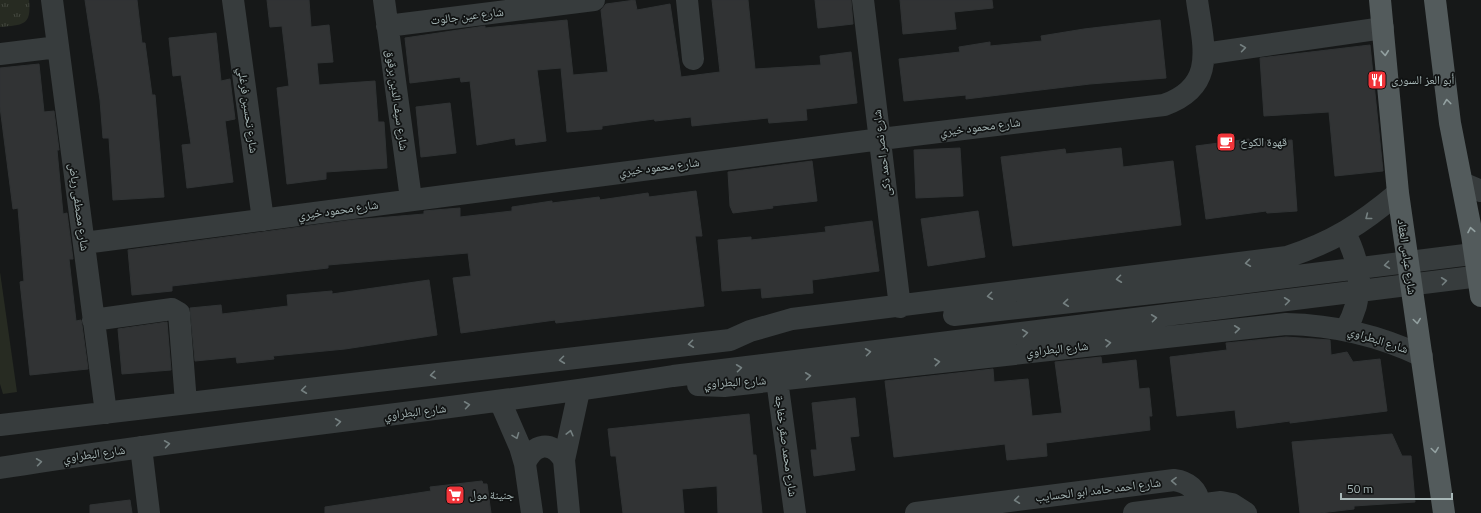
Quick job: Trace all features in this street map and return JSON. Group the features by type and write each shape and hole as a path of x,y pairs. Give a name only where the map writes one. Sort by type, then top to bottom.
{"main road":[{"name":"شارع عباس العقاد","path":"1380,0 1398,193 1444,513"},
{"path":"1435,0 1450,123 1471,187 1481,296"}],"street":[{"name":"شارع مصطفى رياض","path":"52,0 106,413"},
{"name":"شارع تحسين فرغلي","path":"233,0 263,220"},
{"name":"شارع سيف الدين برقوق","path":"384,0 411,200"},
{"name":"شارع عين جالوت","path":"387,26 594,0"},
{"path":"687,0 693,59"},
{"name":"شارع نصر احمد ذكى","path":"863,0 881,139 900,307"},
{"name":"شارع محمود خيري","path":"84,243 881,139 1164,105 1183,97 1197,83 1201,74 1204,54 1202,1"},
{"path":"1204,54 1383,28"},
{"path":"0,54 58,47"},
{"path":"730,340 750,331 792,319 900,307 1287,257 1312,249 1345,233 1363,221 1398,193"},
{"path":"1345,233 1356,258 1359,283 1356,307 1346,329"},
{"path":"0,425 730,340 1216,286 1481,253"},
{"path":"673,376 1221,310 1481,276"},
{"path":"93,320 172,309 179,313 186,403"},
{"name":"شارع البطراوي","path":"0,468 141,447 579,391 673,376 689,383 706,386 777,380 1262,326 1306,325 1346,329 1385,340 1422,356"},
{"name":"شارع محمد صقر خفاجة","path":"777,380 795,513"},
{"path":"569,513 564,460 579,391"},
{"path":"500,401 515,432 525,464 532,513"},
{"path":"525,464 528,456 543,446 552,448 559,453 564,460"},
{"path":"141,447 149,513"},
{"name":"شارع احمد حامد ابو الحسايب","path":"916,513 1174,480 1181,481 1194,489 1200,504"},
{"path":"1134,513 1221,502 1232,504 1246,513"}],"green space":[{"path":"0,0 29,0 30,9 27,19 24,22 14,26 0,27"},
{"path":"0,272 17,392 3,394 0,384"}],"building":[{"path":"85,0 137,0 142,43 145,43 152,95 155,95 164,197 113,200 109,138 103,138 100,100"},
{"path":"267,0 309,0 311,27 329,25 333,62 317,63 319,85 375,81 378,122 384,122 387,168 326,172 326,179 287,184 277,88 289,86 282,26 270,27"},
{"path":"635,0 637,10 670,4 681,77 720,72 712,0 748,0 755,69 821,65 820,56 851,52 857,103 806,109 807,120 769,123 768,118 692,126 691,117 655,121 654,119 602,126 602,129 567,132 561,68 537,70 546,141 516,145 515,138 477,145 470,81 461,82 460,77 410,83 405,38 485,26 485,28 567,20 573,75 608,72 601,10 606,4"},
{"path":"815,0 851,0 853,24 818,28"},
{"path":"900,0 992,0 993,8 954,12 956,29 903,34"},
{"path":"1160,20 1166,78 1090,84 966,99 966,95 904,101 899,59 960,52 959,47 990,42 990,46 1042,41 1041,36 1084,29"},
{"path":"216,33 221,81 230,79 235,119 225,121 233,182 187,188 182,145 191,144 181,75 173,76 169,38"},
{"path":"1370,45 1383,171 1335,176 1329,112 1264,116 1260,58"},
{"path":"39,64 44,112 54,111 59,150 57,150 63,214 67,213 73,259 69,259 76,321 81,320 88,369 30,375 20,282 24,281 18,208 13,209 0,107 0,68"},
{"path":"450,103 456,153 421,157 416,107"},
{"path":"1249,139 1249,143 1292,140 1297,211 1267,213 1266,211 1206,219 1196,146"},
{"path":"960,148 963,196 916,198 914,150"},
{"path":"1121,148 1123,167 1173,161 1181,225 1013,246 1001,157 1065,149 1066,154"},
{"path":"812,161 817,201 772,206 773,208 733,213 730,206 728,172"},
{"path":"696,191 702,236 695,236 704,306 556,323 555,320 461,333 453,278 471,276 468,253 328,265 328,268 172,286 172,291 132,295 128,250 353,220 424,214 424,211 460,208 460,217 512,211 512,207 552,201 552,203 599,197 600,200 648,193 649,197"},
{"path":"978,211 985,257 928,266 921,219"},
{"path":"872,221 879,271 812,280 813,293 762,298 761,288 722,291 718,240 751,237 751,240 826,232 825,227"},
{"path":"429,280 437,335 345,349 273,356 274,359 237,363 236,357 195,361 190,308 221,305 222,314 288,306 287,295 332,291 332,294"},
{"path":"167,322 171,370 122,374 118,329"},
{"path":"1286,337 1330,340 1331,355 1347,352 1353,362 1380,359 1387,411 1237,428 1235,410 1177,416 1170,357 1227,350 1226,343"},
{"path":"1101,357 1102,364 1136,360 1139,389 1149,388 1152,416 1149,416 1150,430 1046,443 1047,456 1007,460 1005,444 894,457 885,381 993,369 994,382 1028,379 1032,416 1062,413 1055,362"},
{"path":"855,398 859,436 850,437 855,470 814,476 811,450 817,450 812,403"},
{"path":"749,414 753,455 756,455 762,513 718,513 717,486 682,489 684,513 623,513 616,456 611,456 608,429"},
{"path":"1392,434 1402,456 1411,456 1415,502 1354,506 1354,509 1320,513 1300,513 1292,442"},
{"name":"جنينة مول","path":"482,481 483,484 487,484 491,513 325,513 325,507 431,491 430,487"},
{"path":"130,500 132,513 90,513 90,505"}],"place":[{"name":"أبو العز السورى","path":"1377,80"},
{"name":"قهوة الكوخ","path":"1226,142"},
{"name":"جنينة مول","path":"455,495"}]}
